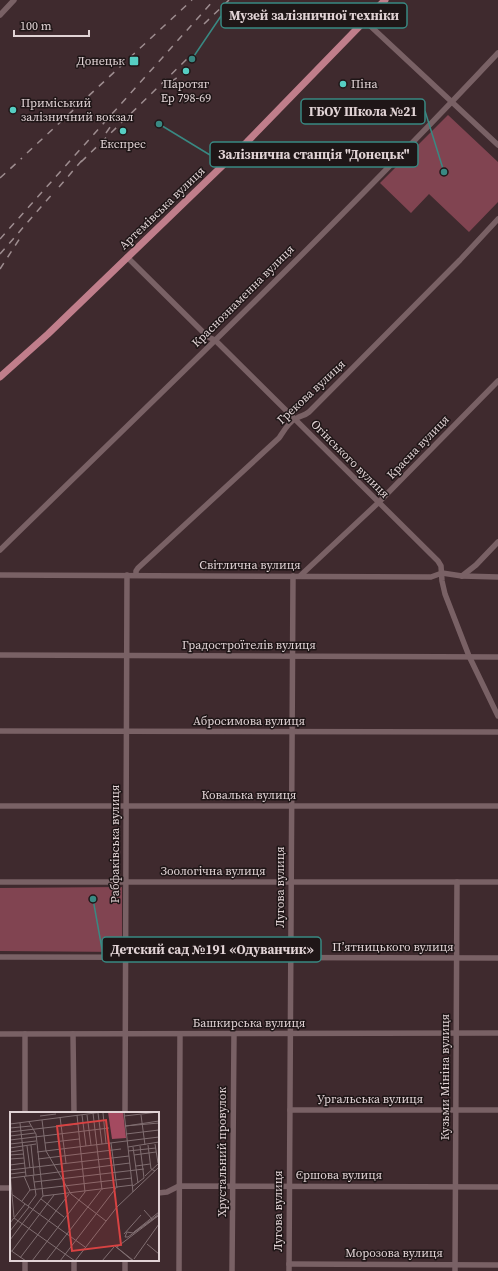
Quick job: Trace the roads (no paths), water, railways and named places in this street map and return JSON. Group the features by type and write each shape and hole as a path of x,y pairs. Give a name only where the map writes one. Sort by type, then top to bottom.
{"main road":[{"name":"Артемівська вулиця","path":"0,377 48,334 256,132 385,0"}],"street":[{"path":"0,15 14,0"},
{"path":"365,21 498,145"},
{"name":"Краснознаменна вулиця","path":"0,550 378,178 498,53"},
{"name":"Грекова вулиця","path":"136,575 138,568 279,438 294,420 309,412 456,265 498,219"},
{"name":"Огінського вулиця","path":"127,256 208,337 215,340 294,420 438,561 442,573 445,594 469,656 498,716"},
{"name":"Красна вулиця","path":"300,576 378,503 498,380"},
{"path":"462,576 476,565 498,542"},
{"name":"Світлична вулиця","path":"0,575 431,577 442,573 462,576 498,577"},
{"name":"Рабфаківська вулиця","path":"125,1112 127,575"},
{"name":"Лугова вулиця","path":"289,1271 293,576"},
{"name":"Градостроїтелiв вулиця","path":"0,655 498,657"},
{"name":"Абросимова вулиця","path":"0,731 498,732"},
{"name":"Ковалька вулиця","path":"0,806 498,806"},
{"name":"Зоологічна вулиця","path":"0,882 498,882"},
{"name":"Кузьми Мініна вулиця","path":"455,1268 457,882"},
{"name":"П’ятницького вулиця","path":"0,958 498,958"},
{"name":"Башкирська вулиця","path":"0,1034 125,1035 498,1033"},
{"path":"24,1112 25,1034"},
{"path":"73,1034 74,1112"},
{"path":"179,1271 180,1034"},
{"name":"Хрустальний провулок","path":"232,1271 234,1034"},
{"name":"Ургальська вулиця","path":"290,1110 498,1110"},
{"name":"Єршова вулиця","path":"159,1193 167,1192 179,1186 498,1186"},
{"path":"24,1261 25,1271"},
{"name":"Морозова вулиця","path":"289,1264 455,1268 498,1265"}],"railway":[{"path":"27,153 192,0"},
{"path":"0,239 214,0"},
{"path":"204,24 229,0"},
{"path":"81,162 187,59"},
{"path":"171,82 193,66"},
{"path":"106,133 122,110"},
{"path":"0,178 22,158"},
{"path":"59,187 84,158"},
{"path":"0,254 54,192"},
{"path":"0,269 22,235"}],"place":[{"name":"Музей залізничної техніки","path":"192,59"},
{"name":"Донецьк","path":"134,61"},
{"name":"Паротяг Ер 798-69","path":"186,71"},
{"name":"Піна","path":"343,84"},
{"name":"Приміський залізничний вокзал","path":"13,110"},
{"name":"Залізнична станція \"Донецьк\"","path":"159,124"},
{"name":"Експрес","path":"123,131"},
{"name":"ГБОУ Школа №21","path":"444,172"},
{"name":"Детский сад №191 «Одуванчик»","path":"93,899"}]}
